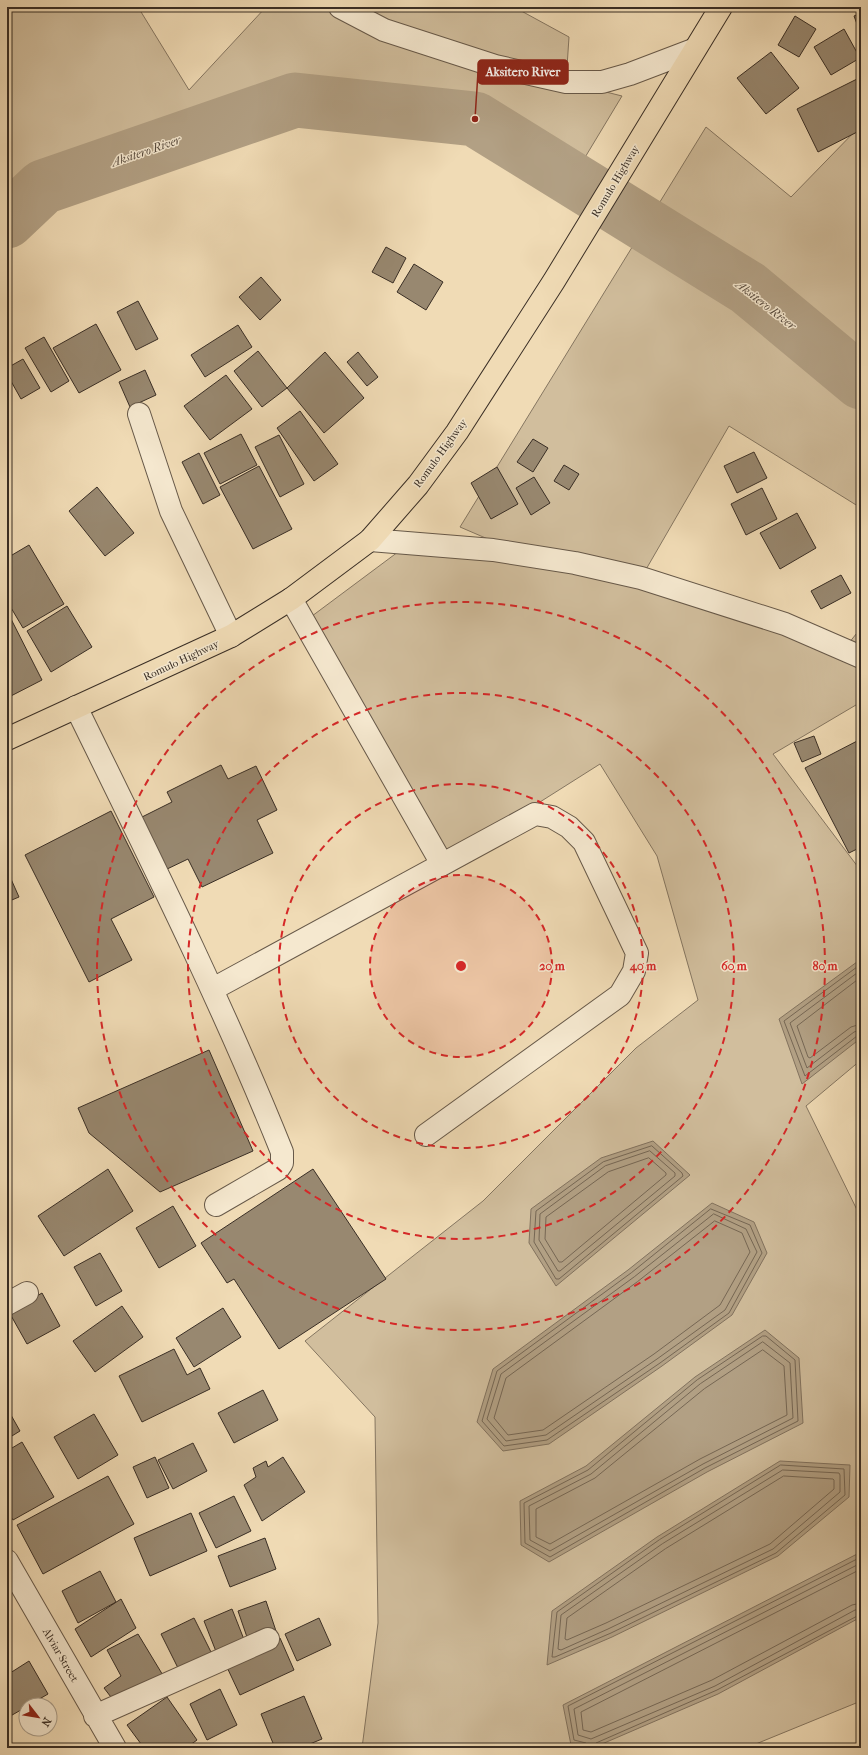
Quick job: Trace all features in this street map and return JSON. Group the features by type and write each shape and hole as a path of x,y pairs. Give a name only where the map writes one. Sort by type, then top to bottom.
{"highway":[{"name":"Romulo Highway","path":"7,739 231,636 291,599 370,540 418,485 457,432 554,281 720,7"}],"street":[{"path":"340,7 384,30 495,66 566,82 602,82 630,74 693,50"},
{"path":"139,414 171,511 231,636"},
{"path":"370,540 493,550 574,563 641,578 785,624 861,656"},
{"path":"291,599 442,864"},
{"path":"76,707 213,989 252,1077 282,1152 282,1163 278,1169 216,1205"},
{"path":"213,989 535,814 552,817 569,827 584,842 637,953 634,971 620,995 426,1135"},
{"path":"7,1304 27,1293"},
{"name":"Alviar Street","path":"7,1561 95,1716 115,1748"},
{"path":"95,1716 268,1639"}],"shaded area":[{"path":"7,7 138,7 189,90 266,7 514,7 569,37 566,82 622,96 578,169 475,119 295,100 61,181 7,215"},
{"path":"861,125 861,508 729,426 641,578 844,649 861,628 861,702 773,754 861,871 861,1060 806,1106 861,1218 861,1701 746,1748 362,1748 378,1623 375,1417 305,1341 483,1201 636,1048 698,1000 657,856 600,764 442,864 304,622 410,543 525,555 460,527 706,127 791,197"}],"water":[{"path":"861,959 861,1038 802,1084 779,1019"},
{"path":"653,1141 690,1175 556,1286 529,1243 531,1209 601,1158"},
{"path":"712,1203 754,1222 767,1253 732,1315 662,1366 549,1444 503,1451 477,1422 493,1369 628,1270"},
{"path":"765,1330 799,1358 803,1423 707,1472 549,1562 521,1545 520,1501 586,1466 695,1377"},
{"path":"780,1461 850,1465 849,1497 778,1556 612,1637 547,1665 552,1611 657,1537"},
{"path":"861,1552 861,1617 718,1694 595,1747 571,1745 563,1705"}],"building":[{"path":"861,13 861,35 854,16"},
{"path":"795,16 816,29 799,57 778,45"},
{"path":"844,29 860,58 831,75 814,47"},
{"path":"771,52 799,88 766,114 737,78"},
{"path":"857,79 861,86 861,130 818,152 797,109"},
{"path":"386,247 406,258 393,283 372,272"},
{"path":"414,264 443,282 426,310 397,292"},
{"path":"261,277 281,300 260,320 239,297"},
{"path":"138,301 158,339 136,350 117,312"},
{"path":"96,324 121,370 79,393 53,348"},
{"path":"238,325 252,347 205,377 191,355"},
{"path":"44,337 69,381 51,392 25,348"},
{"path":"258,351 287,388 262,407 234,371"},
{"path":"325,352 364,398 324,433 287,388"},
{"path":"358,352 378,377 367,386 347,362"},
{"path":"23,359 40,388 21,399 7,374 7,368"},
{"path":"145,370 156,395 130,407 119,382"},
{"path":"226,375 252,409 210,440 184,406"},
{"path":"300,411 338,464 314,481 277,428"},
{"path":"241,434 257,465 220,484 204,453"},
{"path":"279,435 304,484 280,497 255,447"},
{"path":"533,439 548,448 533,472 517,462"},
{"path":"754,452 767,478 737,493 724,466"},
{"path":"199,453 220,495 203,504 182,462"},
{"path":"564,465 579,474 569,490 554,481"},
{"path":"259,466 292,529 253,549 220,487"},
{"path":"497,467 518,504 491,519 471,483"},
{"path":"534,477 550,503 531,515 516,488"},
{"path":"97,487 134,533 105,556 69,511"},
{"path":"762,488 777,519 746,535 731,504"},
{"path":"797,513 816,548 780,569 760,533"},
{"path":"29,545 64,604 23,628 7,601 7,558"},
{"path":"841,575 851,593 821,609 811,591"},
{"path":"67,606 92,647 51,672 27,631"},
{"path":"9,615 42,680 7,698 7,616"},
{"path":"814,736 821,754 802,762 794,743"},
{"path":"861,739 861,847 849,853 805,768"},
{"path":"221,765 228,779 256,766 277,810 257,820 273,853 202,887 188,859 165,870 140,818 172,802 167,792"},
{"path":"111,811 154,897 111,919 132,960 89,982 25,855"},
{"path":"7,870 19,897 7,902"},
{"path":"209,1050 253,1151 160,1192 89,1133 78,1108"},
{"path":"108,1169 133,1211 64,1256 38,1216"},
{"path":"313,1169 386,1279 279,1349 234,1279 227,1283 201,1243"},
{"path":"173,1206 196,1246 159,1268 136,1228"},
{"path":"100,1253 122,1291 96,1306 74,1267"},
{"path":"42,1293 60,1326 27,1344 9,1312"},
{"path":"122,1306 143,1337 95,1372 73,1341"},
{"path":"223,1308 241,1337 194,1367 176,1338"},
{"path":"174,1349 187,1375 200,1368 210,1389 142,1422 119,1376"},
{"path":"263,1390 278,1420 234,1443 218,1413"},
{"path":"7,1408 20,1431 7,1439"},
{"path":"94,1414 118,1455 78,1479 54,1437"},
{"path":"22,1442 54,1497 13,1520 7,1510 7,1451"},
{"path":"193,1443 207,1471 173,1489 158,1460"},
{"path":"155,1457 169,1488 147,1498 133,1467"},
{"path":"283,1457 305,1492 262,1521 244,1485 256,1477 253,1468 266,1461 268,1467"},
{"path":"108,1476 134,1524 43,1574 17,1525"},
{"path":"234,1496 251,1531 216,1548 199,1513"},
{"path":"191,1513 207,1551 150,1576 134,1538"},
{"path":"265,1538 276,1569 230,1587 218,1556"},
{"path":"100,1571 116,1602 78,1623 62,1591"},
{"path":"121,1599 136,1628 91,1657 75,1629"},
{"path":"266,1601 276,1631 248,1640 238,1611"},
{"path":"232,1609 245,1642 217,1654 204,1621"},
{"path":"194,1618 213,1656 180,1672 161,1634"},
{"path":"319,1618 331,1645 297,1661 285,1634"},
{"path":"138,1634 164,1677 114,1701 104,1688 121,1676 107,1650"},
{"path":"280,1638 294,1670 240,1695 225,1663"},
{"path":"29,1661 48,1694 43,1697 18,1697 18,1712 7,1718 7,1675"},
{"path":"220,1689 237,1725 207,1740 190,1704"},
{"path":"304,1696 322,1739 300,1748 275,1748 261,1714"},
{"path":"167,1697 197,1740 186,1748 144,1748 127,1725"}],"waterway":[{"name":"Aksitero River","path":"7,221 43,187 295,100 475,119 748,288 861,382"}],"place":[{"name":"Aksitero River","path":"475,119"}]}
